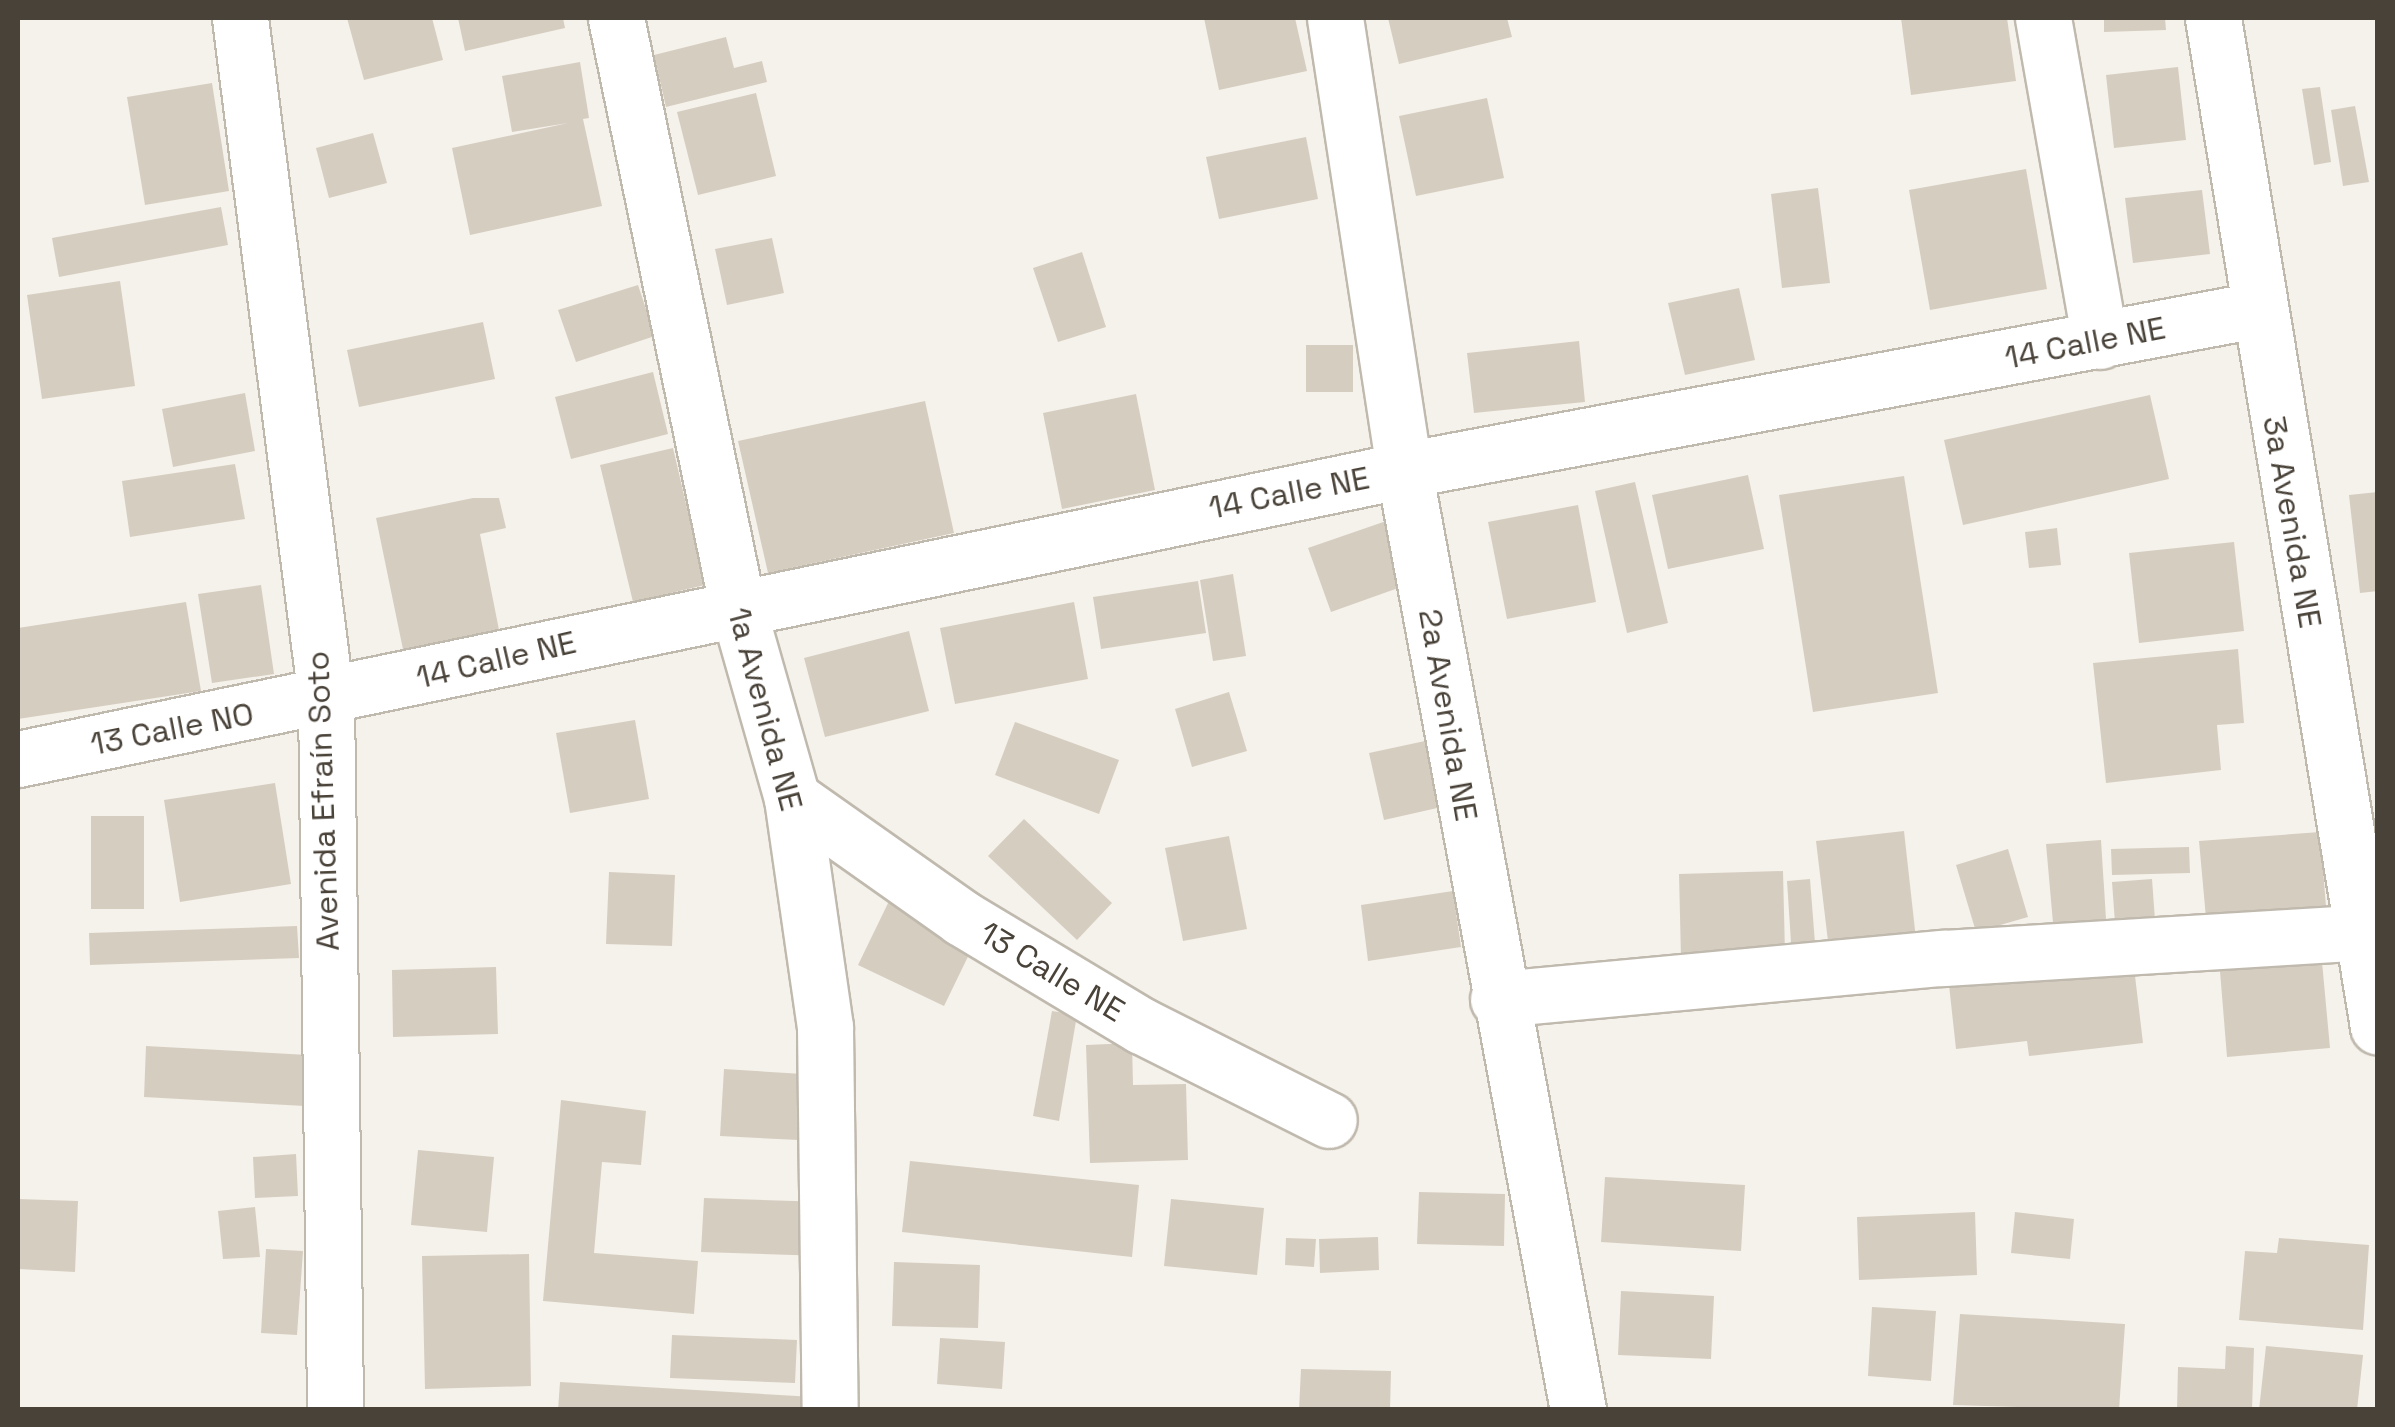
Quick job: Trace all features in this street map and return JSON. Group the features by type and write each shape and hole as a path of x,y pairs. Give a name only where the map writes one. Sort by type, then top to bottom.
{"street":[{"name":"Avenida Efraín Soto","path":"240,18 326,699 335,1410"},
{"name":"1a Avenida NE","path":"616,18 737,605 792,798 824,1027 830,1410"},
{"name":"2a Avenida NE","path":"1334,18 1404,470 1498,998 1578,1410"},
{"path":"2042,18 2100,341"},
{"name":"3a Avenida NE","path":"2213,18 2256,310 2378,1026"},
{"name":"14 Calle NE","path":"326,699 737,605 1404,470 2256,310"},
{"name":"13 Calle NO","path":"18,758 326,699"},
{"name":"13 Calle NE","path":"792,798 1044,967 1142,1026 1328,1120"},
{"path":"1498,998 1943,958 2363,932"}],"building":[{"path":"347,18 432,18 443,60 364,80"},
{"path":"458,18 563,18 565,28 465,51"},
{"path":"1204,18 1295,18 1307,71 1219,90"},
{"path":"1388,18 1507,18 1512,37 1399,64"},
{"path":"1901,18 2007,18 2016,81 1911,95"},
{"path":"2104,18 2165,18 2166,30 2104,32"},
{"path":"726,37 734,68 762,61 767,82 666,107 654,55"},
{"path":"580,62 589,118 583,119 602,206 470,235 452,148 568,123 512,132 502,76"},
{"path":"2178,67 2186,140 2114,148 2106,75"},
{"path":"212,83 229,191 145,205 127,97"},
{"path":"2320,87 2331,162 2314,165 2302,89"},
{"path":"756,93 776,176 698,195 677,112"},
{"path":"1487,98 1504,178 1416,196 1399,116"},
{"path":"2355,106 2369,182 2343,186 2331,110"},
{"path":"373,133 387,183 329,198 316,148"},
{"path":"1306,137 1318,199 1219,219 1206,157"},
{"path":"2026,169 2047,289 1930,310 1909,190"},
{"path":"1818,188 1830,283 1782,288 1771,194"},
{"path":"2202,190 2210,254 2133,263 2125,198"},
{"path":"221,207 228,245 59,277 52,238"},
{"path":"772,238 784,293 727,305 715,249"},
{"path":"1082,252 1106,327 1058,342 1033,268"},
{"path":"120,281 135,386 42,399 27,295"},
{"path":"638,285 655,336 576,362 558,310"},
{"path":"1739,288 1755,360 1685,375 1668,303"},
{"path":"483,322 495,379 359,407 347,350"},
{"path":"1579,341 1585,402 1474,413 1467,353"},
{"path":"1306,345 1353,345 1353,392 1306,392"},
{"path":"653,372 668,434 571,459 555,397"},
{"path":"245,393 255,451 173,467 162,409"},
{"path":"1136,394 1155,490 1062,509 1043,413"},
{"path":"2150,395 2169,479 1963,525 1944,440"},
{"path":"925,401 954,533 768,573 738,441"},
{"path":"673,448 705,585 633,602 600,465"},
{"path":"235,464 245,519 130,537 122,481"},
{"path":"1748,475 1764,549 1668,569 1652,495"},
{"path":"1904,476 1938,693 1813,712 1779,495"},
{"path":"1635,482 1668,623 1627,633 1595,491"},
{"path":"2378,492 2378,591 2360,593 2349,495"},
{"path":"473,498 499,498 506,528 480,534 502,645 406,664 376,518"},
{"path":"1578,505 1596,602 1507,619 1488,522"},
{"path":"1392,519 1415,582 1331,612 1308,548"},
{"path":"2057,528 2061,565 2029,568 2025,532"},
{"path":"2234,542 2244,631 2139,643 2129,553"},
{"path":"1233,574 1246,656 1213,661 1200,580"},
{"path":"1198,581 1206,633 1101,649 1093,597"},
{"path":"261,585 274,674 212,683 198,594"},
{"path":"186,602 201,691 18,719 18,628"},
{"path":"1074,602 1088,679 955,704 940,628"},
{"path":"909,631 929,711 825,737 804,658"},
{"path":"2238,649 2244,723 2217,725 2221,770 2106,783 2093,663"},
{"path":"1229,692 1247,751 1192,767 1175,709"},
{"path":"635,720 649,799 570,813 556,733"},
{"path":"1015,722 1119,760 1099,814 995,775"},
{"path":"1439,738 1455,804 1384,820 1369,753"},
{"path":"275,783 291,884 180,902 164,800"},
{"path":"91,816 144,816 144,909 91,909"},
{"path":"1024,819 1112,903 1077,940 988,856"},
{"path":"1904,831 1917,948 1830,958 1816,841"},
{"path":"2320,832 2327,919 2207,929 2199,841"},
{"path":"1229,836 1247,929 1183,941 1165,848"},
{"path":"2101,840 2106,919 2053,923 2046,844"},
{"path":"2189,847 2190,873 2112,875 2111,849"},
{"path":"2008,849 2028,917 1976,932 1956,865"},
{"path":"1783,871 1785,954 1681,958 1679,874"},
{"path":"609,872 675,875 672,946 606,944"},
{"path":"1810,879 1816,956 1792,958 1787,881"},
{"path":"2152,879 2155,920 2115,923 2112,882"},
{"path":"1453,891 1461,947 1368,961 1361,905"},
{"path":"891,897 977,938 944,1006 858,965"},
{"path":"297,926 299,958 90,965 89,933"},
{"path":"2321,951 2330,1048 2227,1057 2219,959"},
{"path":"2133,959 2143,1043 2029,1056 2027,1041 1956,1049 1949,985"},
{"path":"496,967 498,1034 393,1037 392,970"},
{"path":"1052,1011 1077,1015 1059,1121 1033,1116"},
{"path":"1132,1043 1133,1085 1186,1084 1188,1160 1090,1163 1086,1045"},
{"path":"146,1046 308,1055 305,1106 144,1097"},
{"path":"724,1069 803,1074 799,1140 720,1136"},
{"path":"561,1100 646,1111 641,1165 602,1162 594,1253 698,1261 694,1314 543,1301"},
{"path":"418,1150 494,1157 487,1232 411,1225"},
{"path":"296,1154 298,1196 255,1198 253,1157"},
{"path":"910,1161 1139,1185 1132,1257 902,1232"},
{"path":"1605,1177 1745,1185 1741,1251 1601,1242"},
{"path":"1419,1192 1505,1194 1504,1246 1417,1244"},
{"path":"704,1198 826,1202 824,1256 701,1252"},
{"path":"18,1199 78,1201 75,1272 18,1269"},
{"path":"1171,1199 1264,1208 1257,1275 1164,1266"},
{"path":"255,1207 260,1257 223,1259 218,1211"},
{"path":"1975,1212 1977,1275 1859,1280 1857,1217"},
{"path":"2015,1212 2074,1219 2070,1259 2011,1253"},
{"path":"1378,1237 1379,1270 1320,1273 1319,1239"},
{"path":"1286,1238 1316,1239 1314,1267 1285,1265"},
{"path":"2279,1238 2369,1245 2363,1330 2239,1320 2245,1251 2277,1253"},
{"path":"266,1249 303,1251 297,1335 261,1333"},
{"path":"529,1254 531,1386 425,1389 422,1256"},
{"path":"894,1262 980,1265 978,1328 892,1326"},
{"path":"1621,1291 1714,1296 1711,1359 1618,1355"},
{"path":"1872,1307 1936,1311 1931,1381 1868,1376"},
{"path":"1960,1314 2125,1324 2119,1410 1953,1405"},
{"path":"672,1335 797,1340 795,1383 670,1378"},
{"path":"940,1338 1005,1342 1002,1389 937,1384"},
{"path":"2226,1346 2254,1348 2252,1410 2177,1410 2178,1367 2225,1369"},
{"path":"2266,1346 2363,1355 2357,1410 2259,1410"},
{"path":"1301,1369 1391,1371 1390,1410 1299,1410"},
{"path":"560,1382 814,1397 814,1410 558,1410"}]}
